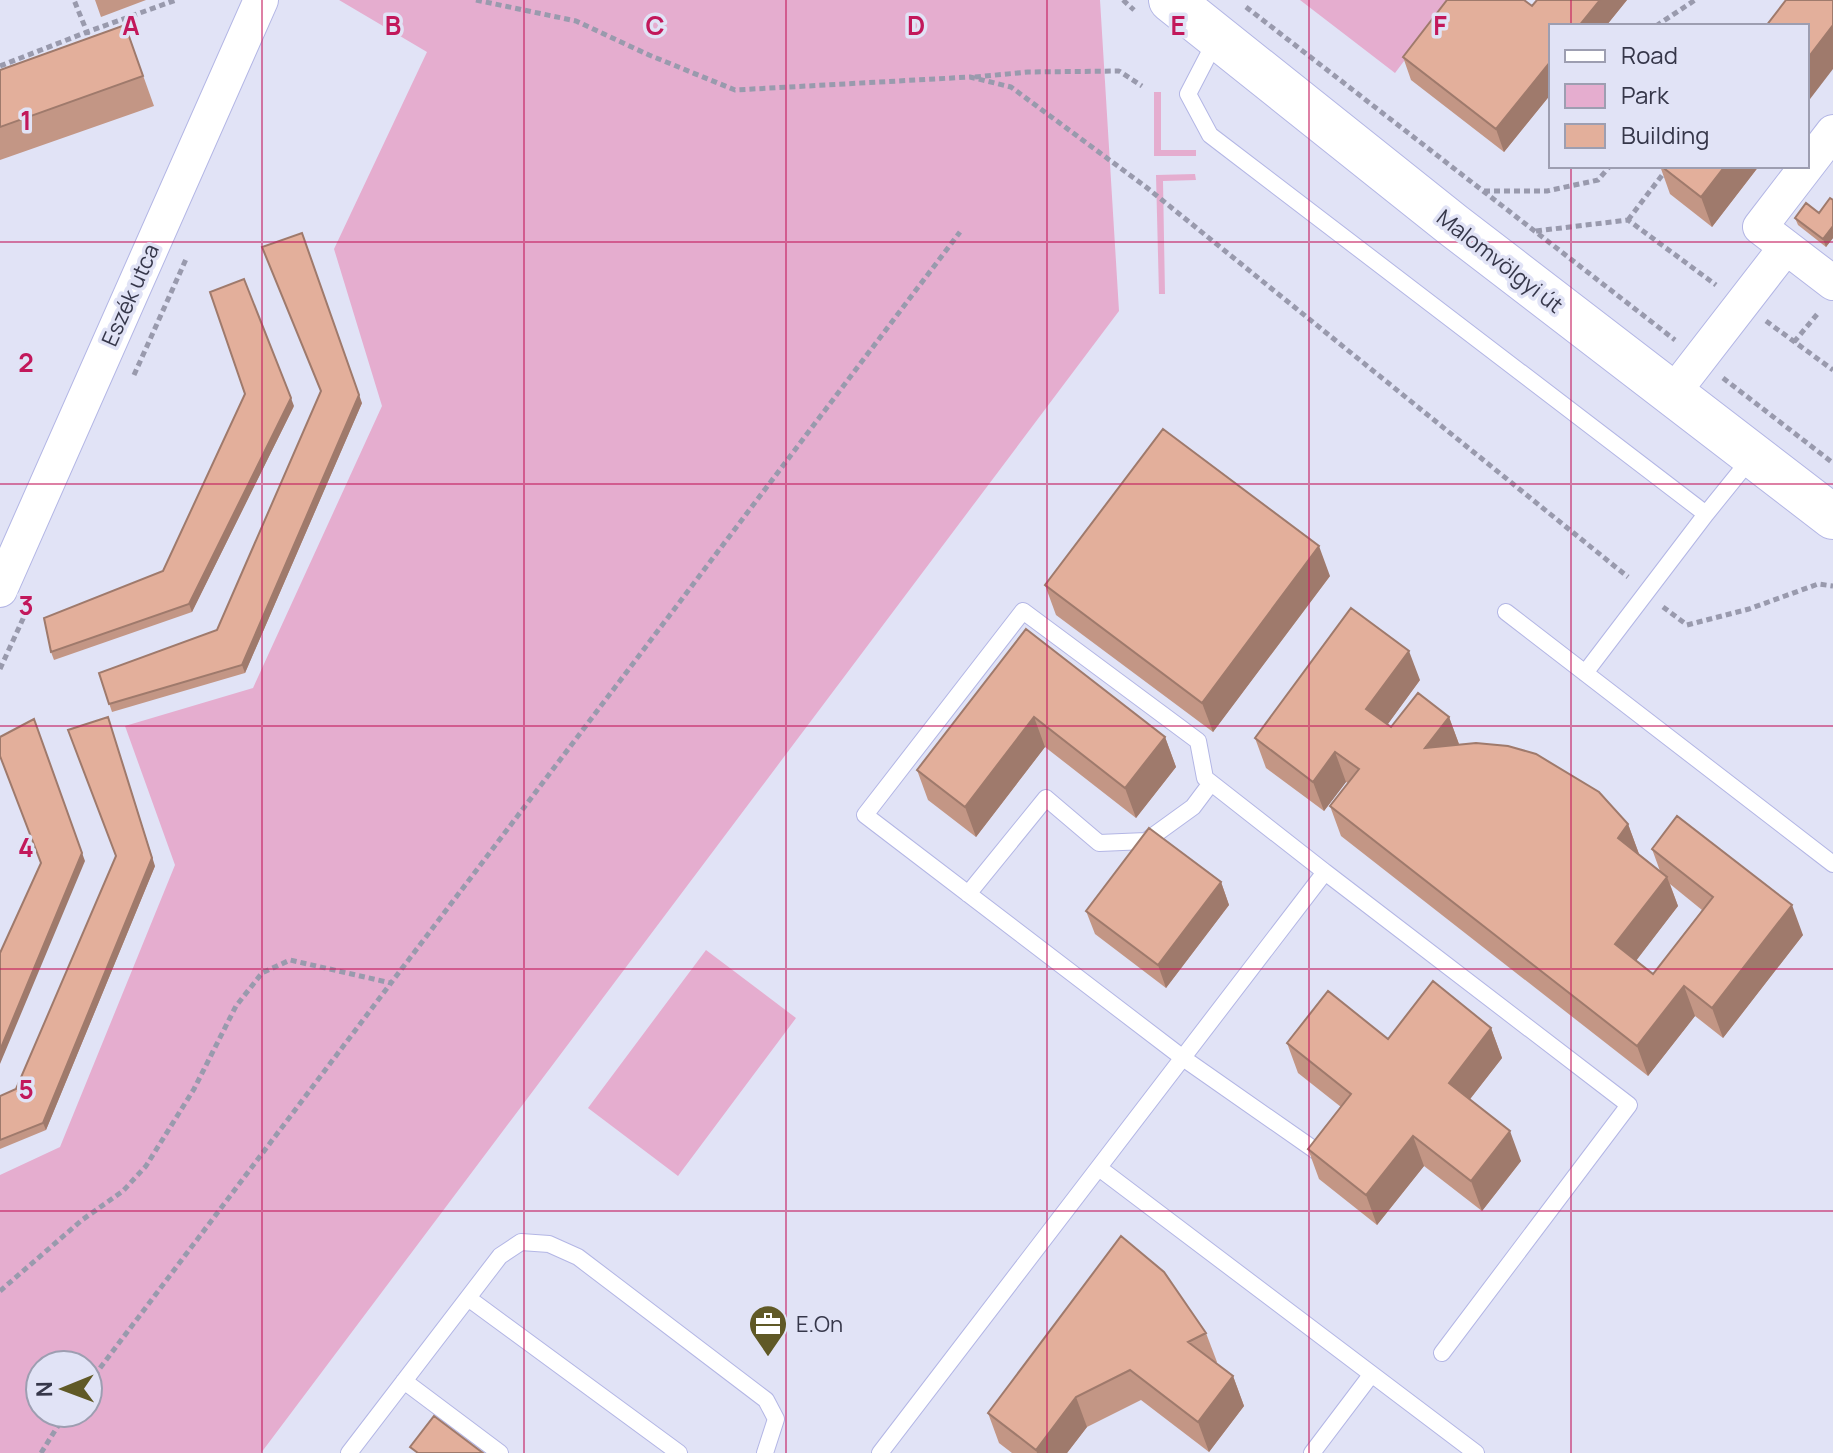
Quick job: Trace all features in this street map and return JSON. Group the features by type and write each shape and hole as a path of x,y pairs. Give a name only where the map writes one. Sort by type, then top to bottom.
{"main road":[{"name":"Malomvölgyi út","path":"1171,0 1216,39 1833,517"}],"street":[{"name":"Eszék utca","path":"0,590 261,0"},
{"path":"1809,163 1833,132"},
{"path":"1805,168 1760,227 1786,247 1828,294"},
{"path":"1673,393 1786,247"}],"lane":[{"path":"1216,39 1188,94 1210,135 1706,514"},
{"path":"1585,673 1753,455"},
{"path":"1319,1153 1183,1058 865,815 1023,611 1198,741 1205,778 1211,783 1629,1105 1442,1353"},
{"path":"1506,612 1833,864"},
{"path":"968,894 1046,798 1099,843 1146,841 1193,807 1211,783"},
{"path":"880,1453 1325,872"},
{"path":"1099,1168 1476,1453"},
{"path":"349,1453 500,1256 521,1242 549,1244 578,1257 766,1400 776,1419 765,1453"},
{"path":"468,1298 679,1453"},
{"path":"1312,1453 1371,1375"},
{"path":"404,1381 500,1453"}],"path":[{"path":"74,0 87,32 92,57"},
{"path":"0,66 176,0"},
{"path":"476,0 576,21 735,90 1028,72 1119,71 1142,86"},
{"path":"1236,0 1535,231 1628,220 1833,370"},
{"path":"1659,24 1695,0"},
{"path":"970,77 1011,87 1146,187 1687,625 1749,609 1818,584 1833,586"},
{"path":"1483,191 1547,191 1598,180 1608,168"},
{"path":"1628,220 1667,168"},
{"path":"104,1363 960,232"},
{"path":"1794,342 1828,294"},
{"path":"2,1288 82,1220 123,1191 146,1166 194,1089 236,1006 262,973 290,960 391,983"},
{"path":"41,1453 56,1429"}],"green space":[{"path":"339,0 1100,0 1119,311 261,1453 0,1453 0,1175 60,1147 175,865 125,726 253,688 382,406 334,249 427,52"},
{"path":"1300,0 1450,0 1395,73"},
{"path":"1154,92 1161,92 1161,150 1196,150 1196,156 1154,156"},
{"path":"1195,174 1196,180 1163,181 1165,294 1159,294 1156,175"},
{"path":"706,950 796,1018 678,1176 588,1108"}],"building":[{"path":"1447,0 1524,0 1532,6 1537,0 1600,0 1581,24 1549,24 1549,63 1496,129 1403,57"},
{"path":"1786,0 1833,0 1833,25 1809,56 1809,24 1768,24"},
{"path":"125,25 143,76 0,127 0,70"},
{"path":"1664,168 1723,168 1701,197"},
{"path":"1830,198 1833,200 1833,226 1823,239 1795,218 1806,203 1819,213"},
{"path":"302,233 359,395 242,665 109,704 99,673 217,630 321,391 262,247"},
{"path":"244,279 291,398 189,604 51,652 44,618 163,571 245,394 210,292"},
{"path":"1163,429 1319,546 1202,703 1045,585"},
{"path":"1351,608 1409,651 1366,709 1391,727 1418,693 1449,717 1425,748 1476,743 1508,746 1536,754 1599,792 1628,824 1618,838 1667,877 1615,944 1653,974 1713,897 1652,849 1677,816 1792,905 1712,1008 1684,986 1637,1046 1330,806 1359,769 1335,752 1313,782 1255,738"},
{"path":"1026,629 1165,737 1125,788 1034,717 965,807 917,770"},
{"path":"108,717 152,858 43,1123 0,1140 0,1096 16,1089 116,856 68,730"},
{"path":"34,719 82,853 0,1050 0,953 41,863 0,756 0,737"},
{"path":"1149,828 1221,882 1158,965 1086,911"},
{"path":"1433,981 1491,1028 1449,1083 1510,1131 1471,1181 1413,1136 1366,1195 1308,1149 1351,1094 1287,1043 1328,991 1388,1039"},
{"path":"1121,1236 1164,1272 1206,1333 1188,1342 1233,1376 1198,1422 1130,1370 1076,1397 1036,1450 988,1413"},
{"path":"434,1416 483,1453 418,1453 410,1447"}],"place":[{"name":"E.On","path":"768,1358"}]}
